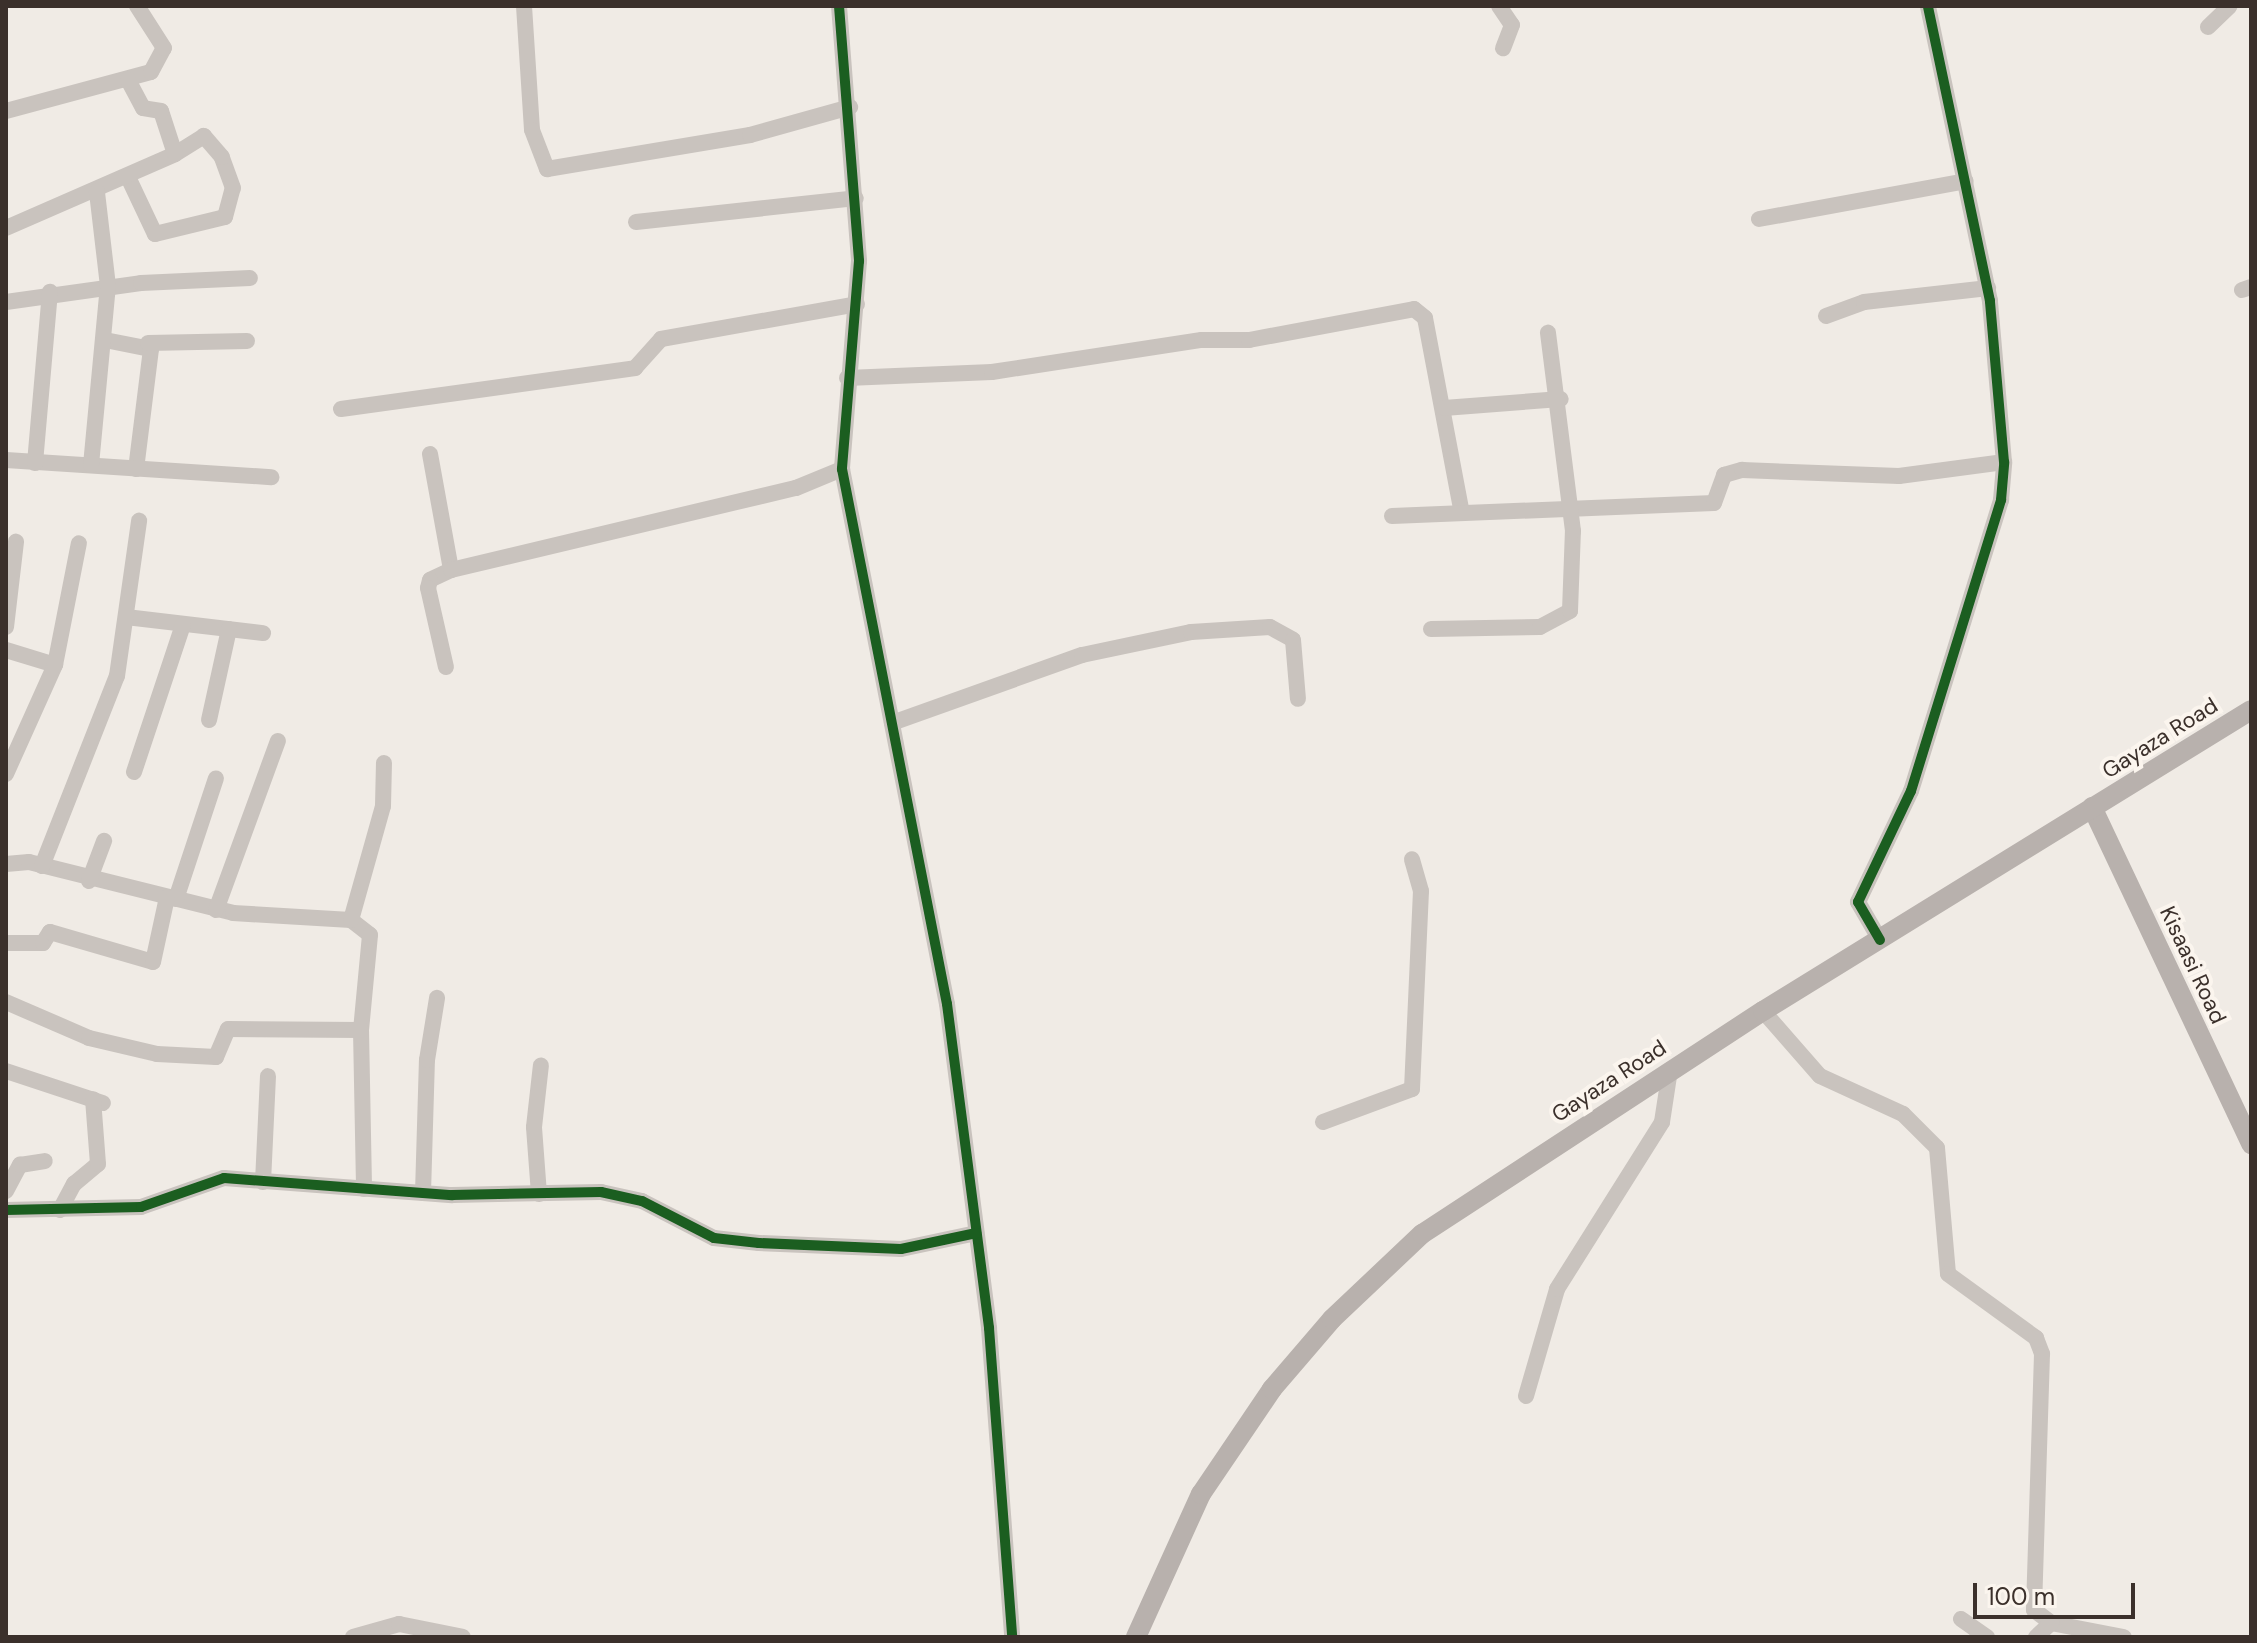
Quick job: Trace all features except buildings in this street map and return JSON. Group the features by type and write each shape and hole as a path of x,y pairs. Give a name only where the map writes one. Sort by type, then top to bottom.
{"main road":[{"name":"Gayaza Road","path":"1136,1637 1201,1494 1332,1319 1422,1234 1763,1011 2251,710"},
{"name":"Kisaasi Road","path":"2092,807 2251,1144"}],"street":[{"path":"6,111 128,80 163,60 164,48 137,6"},
{"path":"524,6 532,130 539,164 547,169 750,135 850,107"},
{"path":"839,6 856,198 857,304 847,378 842,469 947,1004 976,1233 1012,1637"},
{"path":"1499,6 1512,25 1503,48"},
{"path":"1880,940 1858,902 1911,791 2001,500 2004,462 2003,382 1988,288 1928,6"},
{"path":"2208,27 2230,6"},
{"path":"128,80 143,108 161,111 175,154"},
{"path":"6,228 97,192 175,154 204,136 222,157 233,188 225,217 155,234 128,177"},
{"path":"1759,219 1966,181"},
{"path":"91,465 108,286 97,192"},
{"path":"636,222 856,198"},
{"path":"6,302 50,292 108,286 250,278"},
{"path":"1826,316 1864,302 1988,288"},
{"path":"35,463 50,292"},
{"path":"341,409 635,368 661,339 857,304"},
{"path":"847,378 992,372 1202,340 1249,340 1414,309 1425,318 1462,513"},
{"path":"1431,629 1559,620 1574,597 1571,508 1561,399 1548,333"},
{"path":"105,340 148,343 247,341"},
{"path":"136,469 148,343"},
{"path":"1444,408 1561,399"},
{"path":"430,454 451,570"},
{"path":"6,460 271,477"},
{"path":"1392,516 1719,502 1724,475 1742,470 1899,476 2004,462"},
{"path":"446,667 428,588 430,580 451,570 796,488 842,469"},
{"path":"42,866 117,676 139,521"},
{"path":"6,627 16,542"},
{"path":"6,774 55,665 79,543"},
{"path":"126,617 263,633"},
{"path":"134,772 183,625"},
{"path":"892,723 1082,655 1191,632 1270,627 1293,640 1298,699"},
{"path":"209,720 229,629"},
{"path":"6,650 55,665"},
{"path":"216,910 278,741"},
{"path":"351,920 383,806 384,763"},
{"path":"6,943 43,943 50,932 153,962 171,898 216,778"},
{"path":"89,881 104,841"},
{"path":"1323,1122 1412,1089 1421,891 1412,859"},
{"path":"6,864 42,866 89,881 216,910 351,920 374,946 361,1030 364,1189"},
{"path":"423,1193 427,1060 437,998"},
{"path":"6,1002 147,1053 216,1057 228,1029 361,1030"},
{"path":"1763,1011 1820,1076 1903,1114 1929,1137 1940,1158 1948,1274 2040,1345 2033,1601 2051,1623 2124,1637"},
{"path":"539,1194 534,1127 541,1065"},
{"path":"1526,1396 1557,1289 1662,1122 1670,1070"},
{"path":"6,1071 99,1101 98,1164 74,1184 60,1210"},
{"path":"263,1182 268,1076"},
{"path":"6,1191 20,1165 45,1161"},
{"path":"6,1210 141,1207 208,1179 423,1193 620,1195 714,1238 759,1243 901,1249 976,1233"},
{"path":"1961,1619 1987,1637"},
{"path":"2036,1637 2051,1623"},
{"path":"353,1637 399,1624 463,1637"}],"cycle path":[{"path":"839,6 859,261 842,469 947,1004 989,1328 1012,1637"},
{"path":"1880,940 1858,902 1911,791 2001,500 2004,462 1990,301 1928,6"},
{"path":"6,1210 141,1207 224,1178 452,1195 601,1192 642,1201 714,1238 759,1243 901,1249 976,1233"}]}
